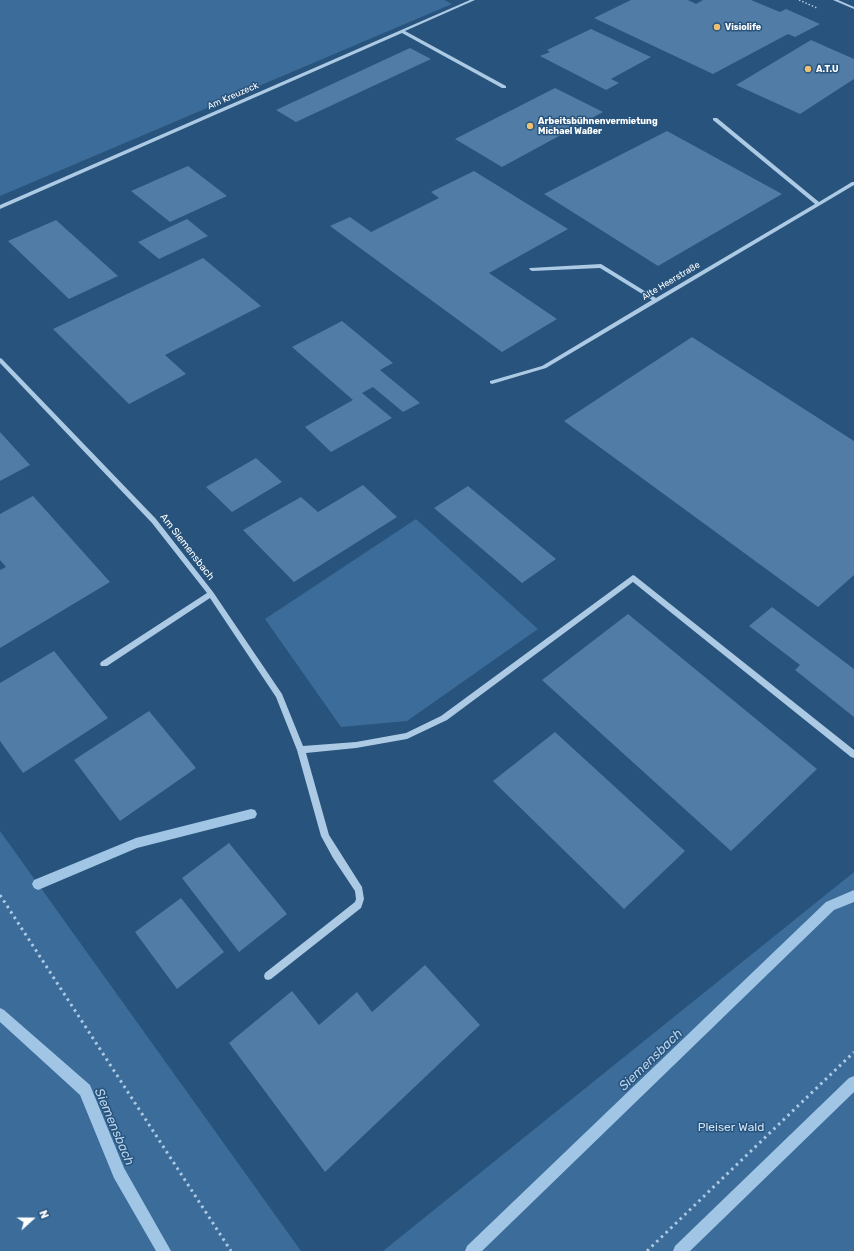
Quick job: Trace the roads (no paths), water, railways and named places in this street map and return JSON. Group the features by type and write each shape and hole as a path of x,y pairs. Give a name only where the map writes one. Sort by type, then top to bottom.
{"street":[{"name":"Am Kreuzeck","path":"0,207 473,0"},
{"path":"835,0 854,8"},
{"path":"402,31 504,87"},
{"path":"715,119 818,204"},
{"name":"Alte Heerstraße","path":"492,382 544,367 854,183"},
{"path":"532,269 601,266 656,300"},
{"name":"Am Siemensbach","path":"0,360 154,521 211,594 280,696 301,750 325,836 359,890 360,899 358,905 268,976"},
{"path":"301,750 356,745 406,736 444,718 633,578 854,755"},
{"path":"104,664 211,594"}],"waterway":[{"path":"38,884 136,843 251,814"},
{"name":"Siemensbach","path":"472,1251 830,906 854,896"},
{"name":"Siemensbach","path":"0,1014 85,1090 119,1173 164,1251"},
{"path":"680,1251 854,1083"}],"place":[{"name":"Visiolife","path":"717,27"},
{"name":"A.T.U","path":"808,69"},
{"name":"Arbeitsbühnenvermietung Michael Waßer","path":"530,126"}],"park label":[{"name":"Pleiser Wald","path":"731,1128"}]}
